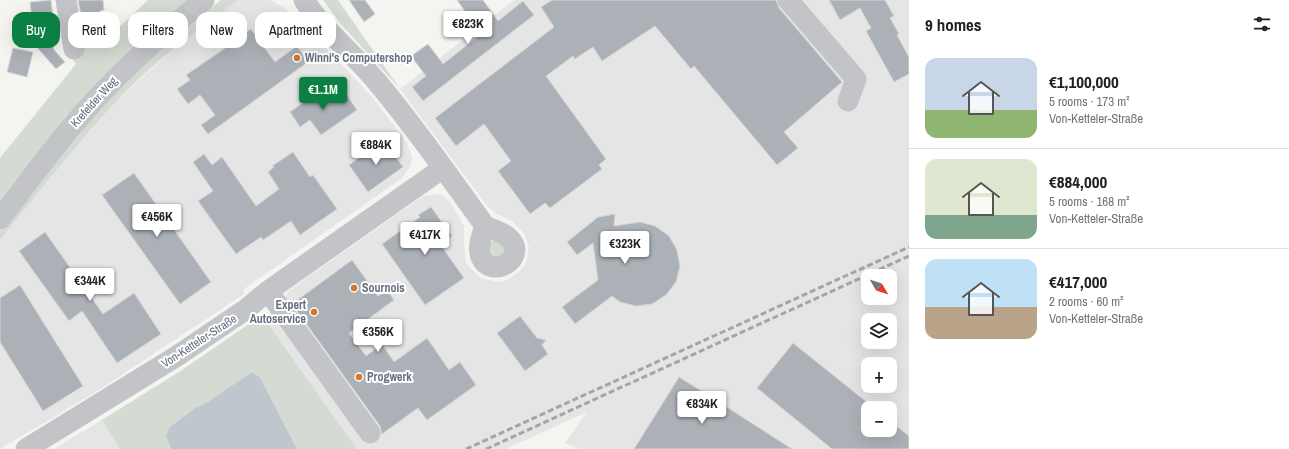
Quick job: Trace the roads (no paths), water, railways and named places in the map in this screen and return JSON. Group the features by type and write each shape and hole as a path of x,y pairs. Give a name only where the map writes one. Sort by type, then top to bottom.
{"street":[{"path":"66,0 74,49"},
{"name":"Krefelder Weg","path":"0,219 79,118 109,85 142,52 204,0"},
{"path":"304,0 325,26 376,80 485,226"},
{"path":"788,0 856,79 848,101"},
{"name":"Von-Ketteler-Straße","path":"26,449 177,356 443,168"},
{"path":"268,291 370,433"}],"railway":[{"path":"466,449 909,247"},
{"path":"486,449 909,256"}],"place":[{"name":"Winni's Computershop","path":"297,58"},
{"name":"Sournois","path":"354,288"},
{"name":"Expert Autoservice","path":"314,312"},
{"name":"Progwerk","path":"359,377"}]}
